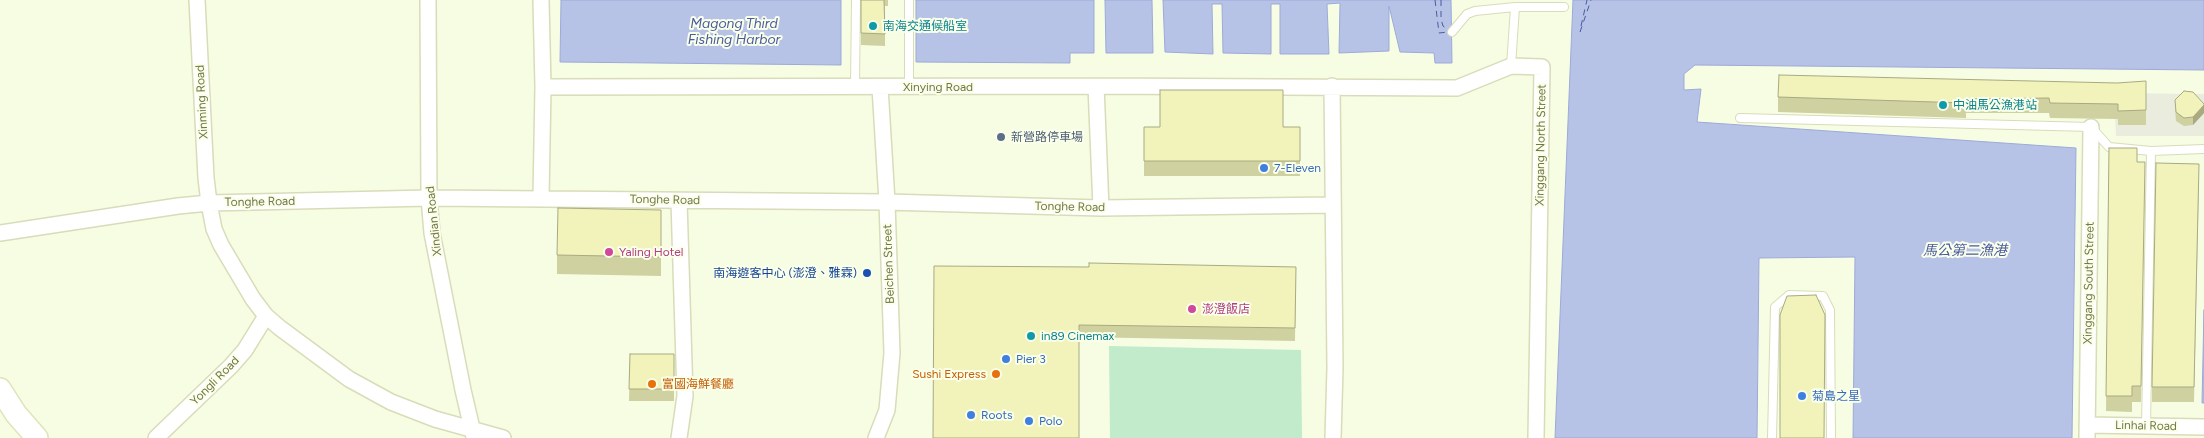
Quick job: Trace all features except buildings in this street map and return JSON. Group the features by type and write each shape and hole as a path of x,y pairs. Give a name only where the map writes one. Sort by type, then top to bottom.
{"main road":[{"path":"0,389 16,414 38,438"}],"street":[{"name":"Xinming Road","path":"197,0 206,178 209,203 214,229 220,245 252,299 266,316 327,364 374,393 391,402 474,434 503,438"},
{"name":"Xindian Road","path":"428,0 429,198 432,233 463,390 474,434"},
{"path":"541,0 543,88 541,198"},
{"name":"Xinggang North Street","path":"1332,86 1457,88 1511,66 1542,67 1536,438"},
{"path":"1096,86 1101,208"},
{"path":"1332,86 1335,368 1333,438"},
{"name":"Xinying Road","path":"543,88 1332,86"},
{"name":"Beichen Street","path":"876,438 888,410 892,353 887,202 880,87"},
{"name":"Xinggang South Street","path":"2087,431 2091,127"},
{"name":"Tonghe Road","path":"0,233 209,203 429,198 887,202 1101,208 1332,205"},
{"path":"679,201 685,396 679,438"},
{"name":"Yongli Road","path":"156,438 232,366 245,350 266,316"},
{"name":"Linhai Road","path":"2087,431 2146,426 2204,427"}],"lane":[{"path":"855,87 856,0"},
{"path":"909,0 909,87"},
{"path":"1452,32 1467,14 1475,11 1564,7"},
{"path":"1511,66 1515,8"},
{"path":"1740,118 2091,127 2109,146 2151,150 2204,149"},
{"path":"2146,426 2151,150"},
{"path":"1772,438 1775,307 1789,295 1823,296 1830,310 1831,438"}],"shaded area":[{"path":"2114,93 2204,94 2204,136 2116,136"}],"green space":[{"path":"1109,346 1301,350 1302,438 1110,438"}],"water":[{"name":"Magong Third Fishing Harbor","path":"561,0 841,0 841,65 560,62"},
{"path":"916,0 1094,0 1094,53 1070,53 1070,63 916,62"},
{"path":"1105,0 1152,0 1153,53 1106,53"},
{"path":"1163,0 1451,0 1452,63 1435,63 1434,53 1400,52 1389,6 1389,51 1339,53 1340,3 1327,4 1329,54 1280,54 1280,4 1271,4 1271,54 1223,53 1222,4 1212,4 1213,54 1165,52"},
{"name":"馬公第二漁港","path":"1573,0 2204,0 2204,70 1695,65 1684,74 1684,90 1701,89 1697,122 2076,148 2072,438 1853,438 1855,257 1759,258 1757,438 1555,438"},
{"path":"2204,310 2204,403 2202,403"}],"ferry route":[{"path":"1435,0 1439,33 1448,32"},
{"path":"1441,0 1441,19 1443,26 1449,30"},
{"path":"1581,26 1587,0"},
{"path":"1580,32 1591,0"}],"place":[{"name":"南海交通候船室","path":"873,26"},
{"name":"中油馬公漁港站","path":"1943,105"},
{"name":"新營路停車場","path":"1001,137"},
{"name":"7-Eleven","path":"1264,168"},
{"name":"Yaling Hotel","path":"609,252"},
{"name":"南海遊客中心 (澎澄、雅霖)","path":"867,273"},
{"name":"澎澄飯店","path":"1192,309"},
{"name":"in89 Cinemax","path":"1031,336"},
{"name":"Pier 3","path":"1006,359"},
{"name":"Sushi Express","path":"996,374"},
{"name":"富國海鮮餐廳","path":"652,384"},
{"name":"菊島之星","path":"1802,396"},
{"name":"Roots","path":"971,415"},
{"name":"Polo","path":"1029,421"}]}
